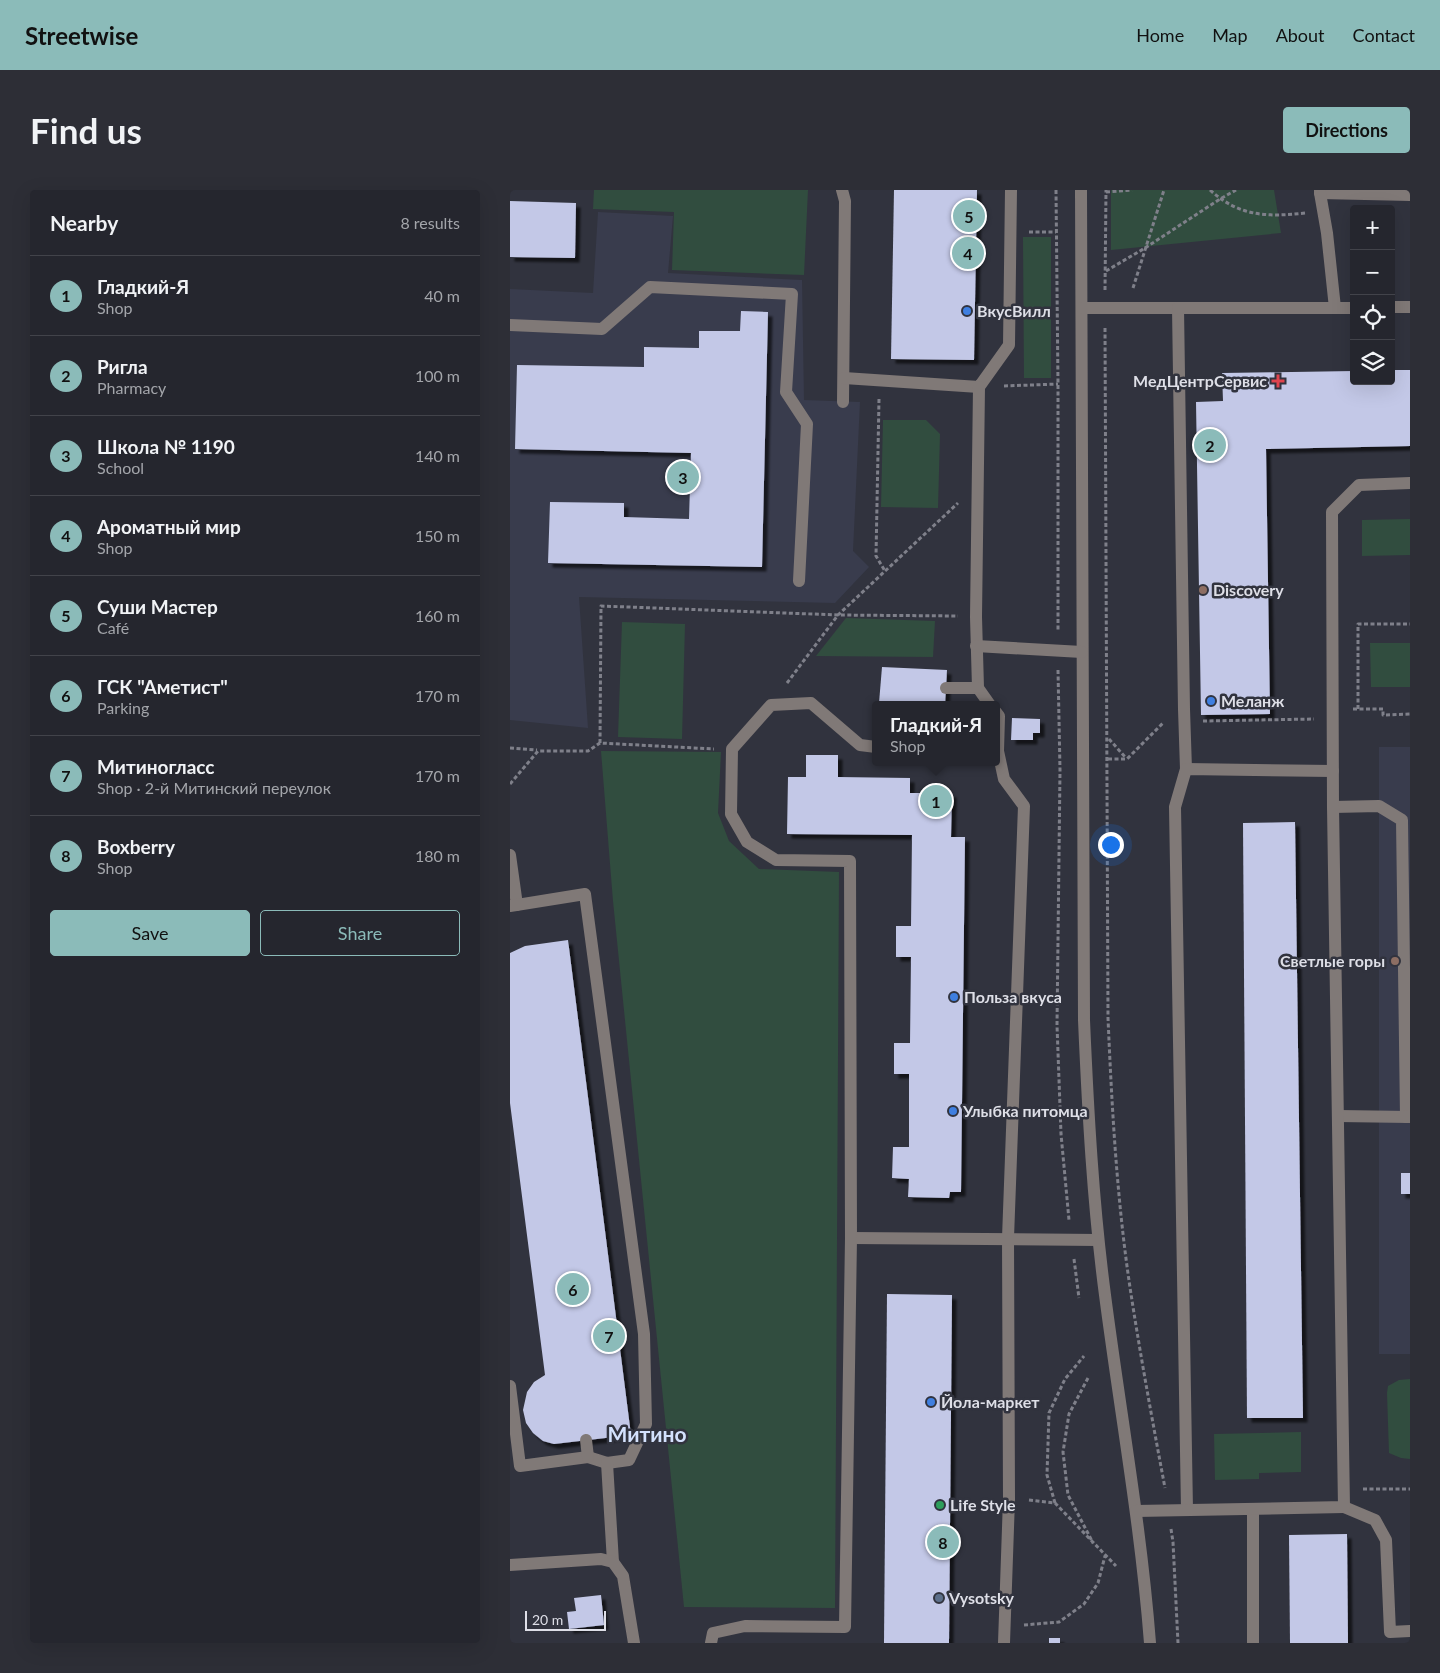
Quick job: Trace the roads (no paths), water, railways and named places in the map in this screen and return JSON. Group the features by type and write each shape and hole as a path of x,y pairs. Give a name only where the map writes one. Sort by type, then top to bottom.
{"street":[{"path":"842,190 845,201 843,402"},
{"path":"987,701 978,688 976,646 979,387 1009,345 1011,190"},
{"path":"1081,190 1084,1020 1088,1124 1098,1240 1136,1511 1150,1643"},
{"path":"1335,308 1324,211 1320,192 1410,195"},
{"path":"510,325 602,329 650,286 792,294 786,392 807,424 799,581"},
{"path":"1395,307 1410,307"},
{"path":"1082,308 1350,308"},
{"path":"1178,308 1186,769 1175,807 1187,1510"},
{"path":"844,378 979,387"},
{"path":"1344,1507 1333,771 1332,512 1359,485 1410,483"},
{"path":"976,646 1082,652"},
{"path":"946,688 978,688"},
{"path":"711,1643 713,1633 745,1626 846,1627 851,1238 850,861 776,860 747,842 730,814 732,749 771,705 811,703 860,745 872,746"},
{"path":"1000,763 1004,779 1024,806 1008,1238 1009,1499 1004,1643"},
{"path":"1186,769 1333,771"},
{"path":"1334,807 1379,806 1406,820 1408,1117 1338,1116"},
{"path":"510,855 513,906 585,894 644,1334 646,1424 629,1460 607,1463 588,1457 520,1466 510,1386"},
{"path":"851,1238 1098,1240"},
{"path":"586,1440 588,1457"},
{"path":"607,1463 613,1562 623,1576 634,1643"},
{"path":"1136,1511 1344,1507 1375,1520 1386,1540 1390,1632 1410,1632"},
{"path":"1253,1509 1253,1643"},
{"path":"510,1565 601,1559 613,1562"}],"place":[{"name":"Суши Мастер","path":"969,216"},
{"name":"Ароматный мир","path":"968,253"},
{"name":"ВкусВилл","path":"967,311"},
{"name":"МедЦентрСервис","path":"1278,381"},
{"name":"Ригла","path":"1210,445"},
{"name":"Школа № 1190","path":"683,477"},
{"name":"Discovery","path":"1203,590"},
{"name":"Меланж","path":"1211,701"},
{"name":"Гладкий-Я","path":"936,801"},
{"name":"Светлые горы","path":"1395,961"},
{"name":"Польза вкуса","path":"954,997"},
{"name":"Улыбка питомца","path":"953,1111"},
{"name":"ГСК \"Аметист\"","path":"573,1289"},
{"name":"Митиногласс","path":"609,1336"},
{"name":"Йола-маркет","path":"931,1402"},
{"name":"Life Style","path":"940,1505"},
{"name":"Boxberry","path":"943,1542"},
{"name":"Vysotsky","path":"939,1598"}],"district":[{"name":"Митино","path":"647,1435"}]}
